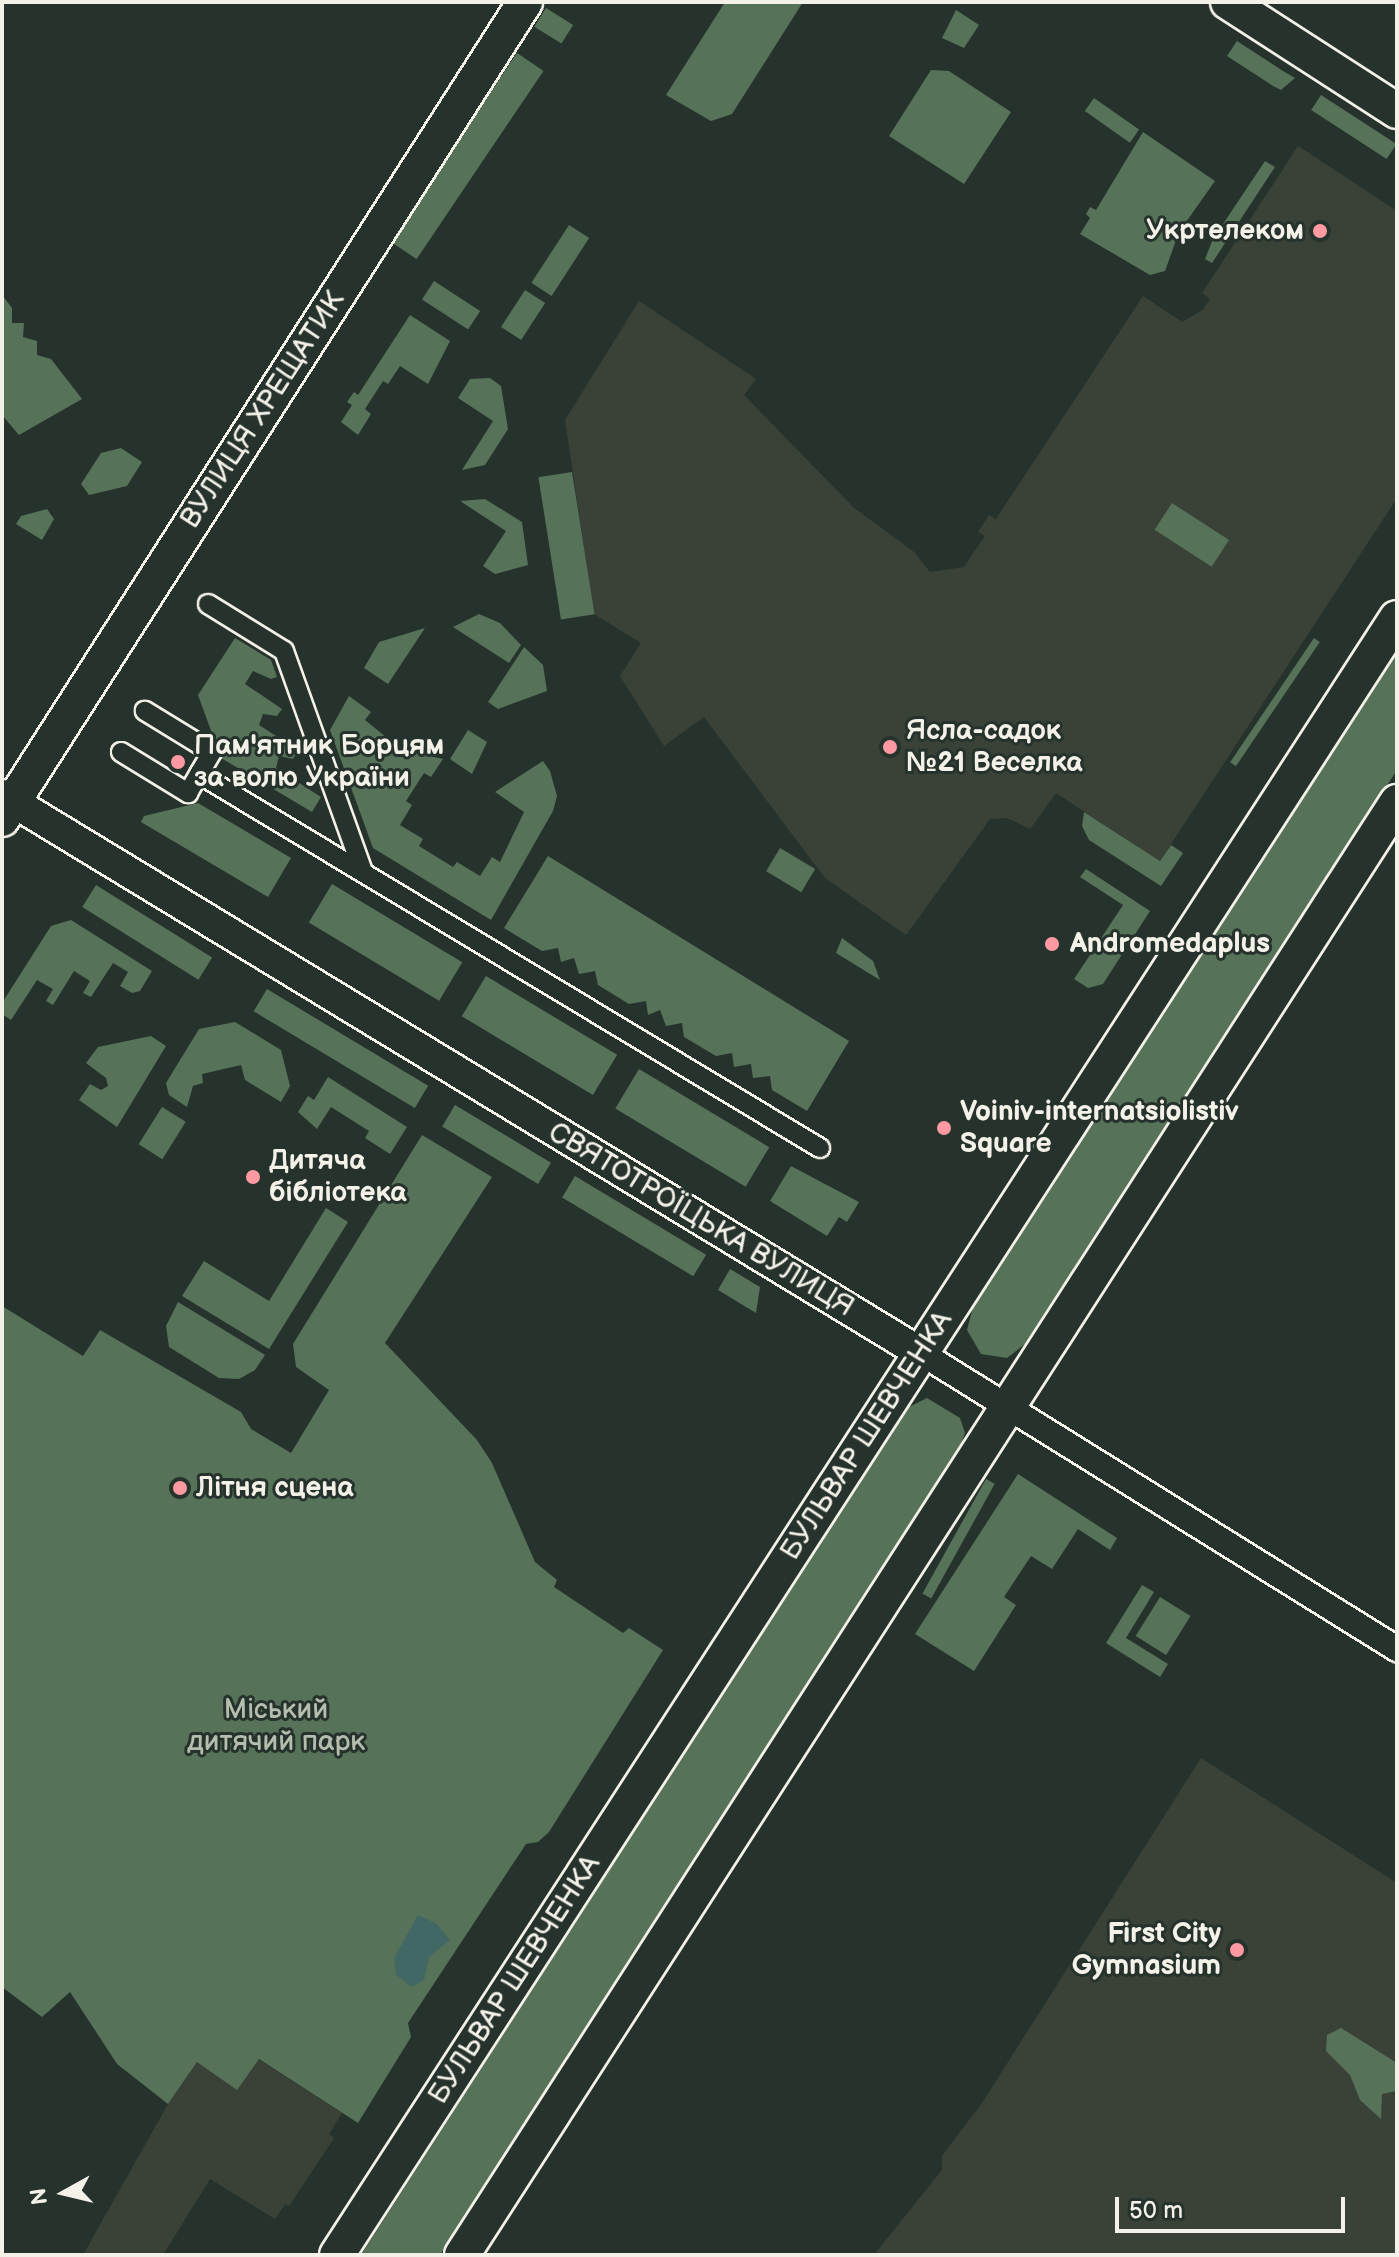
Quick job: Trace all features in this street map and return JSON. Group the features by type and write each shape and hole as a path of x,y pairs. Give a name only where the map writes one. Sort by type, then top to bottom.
{"main road":[{"name":"ВУЛИЦЯ ХРЕЩАТИК","path":"6,805 525,2"},
{"path":"1228,2 1397,111"},
{"name":"БУЛЬВАР ШЕВЧЕНКА","path":"337,2255 1397,618"},
{"path":"462,2255 1397,802"}],"street":[{"path":"208,604 284,651 363,872"},
{"path":"121,752 188,793 212,752 145,711"},
{"path":"199,774 820,1148"},
{"name":"СВЯТОТРОЇЦЬКА ВУЛИЦЯ","path":"6,805 1009,1405 1397,1649"}],"shaded area":[{"path":"1298,146 1397,211 1397,498 1160,861 1056,793 1030,829 1007,818 990,819 906,935 825,878 704,717 664,746 620,676 641,643 594,614 565,420 639,301 756,379 744,395 854,508 914,552 930,572 964,567 985,536 978,532 989,515 996,519 1143,296 1182,322 1204,309 1210,299 1202,293"},
{"name":"First City Gymnasium","path":"1201,1758 1397,1883 1397,2255 874,2255 942,2170 942,2156 982,2103"},
{"path":"258,2059 342,2113 329,2134 334,2138 289,2206 285,2204 275,2219 210,2179 163,2255 83,2255 168,2104 197,2062"}],"green space":[{"path":"725,2 803,2 732,114 711,121 666,95"},
{"path":"546,8 573,25 561,44 534,27"},
{"path":"956,10 979,25 964,48 942,38"},
{"path":"1237,41 1295,78 1281,90 1273,86 1227,56"},
{"path":"517,53 544,71 417,259 390,241"},
{"path":"931,70 949,71 1011,112 964,184 889,136"},
{"path":"1321,95 1396,144 1387,159 1311,110"},
{"path":"1094,98 1139,130 1130,143 1085,111"},
{"path":"1143,132 1215,181 1179,232 1165,271 1150,275 1080,234 1090,218 1086,214 1090,207 1096,210"},
{"path":"1265,161 1275,167 1212,263 1205,259 1213,239"},
{"path":"569,225 589,238 552,296 531,283"},
{"path":"434,281 480,311 468,329 422,299"},
{"path":"525,290 545,303 521,340 501,327"},
{"path":"2,295 12,308 12,323 24,323 23,337 37,341 37,355 51,359 82,399 19,435 2,415"},
{"path":"410,315 450,341 428,384 400,366 388,384 383,381 365,409 371,414 358,435 341,422 352,405 347,402 354,392 358,395"},
{"path":"490,378 501,386 508,429 485,465 462,470 493,421 458,398 470,379"},
{"path":"121,448 142,462 127,486 89,495 81,484 101,453"},
{"path":"572,472 595,614 561,620 538,477"},
{"path":"485,499 522,522 528,565 495,574 483,566 506,531 460,501"},
{"path":"1172,503 1229,540 1212,567 1155,530"},
{"path":"47,509 54,519 42,540 16,524 21,516"},
{"path":"479,614 500,623 521,645 509,663 453,627"},
{"path":"425,628 388,684 364,668 379,642"},
{"path":"235,638 271,660 277,677 271,679 253,671 245,684 282,709 277,716 263,714 259,725 298,750 293,759 279,756 276,768 321,797 312,812 221,758 198,695"},
{"path":"1314,638 1320,642 1236,766 1230,762"},
{"path":"524,647 543,665 547,691 498,709 488,702"},
{"path":"1397,652 1397,770 1025,1344 1007,1358 981,1354 967,1330 973,1307"},
{"path":"349,696 371,712 365,720 405,751 443,759 431,777 424,773 406,801 412,805 400,825 423,839 419,846 453,867 457,862 480,876 492,857 500,862 524,812 495,792 543,761 550,771 557,796 553,811 491,920 373,848 330,730"},
{"path":"468,730 487,742 472,774 450,759"},
{"path":"198,803 291,858 268,897 141,822 144,816"},
{"path":"1084,812 1160,861 1171,845 1183,853 1161,886 1089,840 1082,826"},
{"path":"780,848 815,869 801,892 766,871"},
{"path":"548,856 849,1041 807,1111 772,1090 770,1076 753,1078 751,1064 734,1067 732,1053 716,1056 684,1037 682,1023 666,1026 660,1010 648,1015 646,1001 629,1004 598,985 595,971 579,974 574,958 561,962 558,948 542,951 504,928"},
{"path":"1086,869 1150,911 1103,984 1088,988 1074,979 1123,905 1080,877"},
{"path":"332,884 462,962 439,1001 309,923"},
{"path":"96,885 212,958 198,980 82,907"},
{"path":"71,920 152,971 140,991 132,993 120,986 128,972 113,963 91,997 83,993 90,981 74,971 53,1005 46,1001 53,989 37,980 11,1020 2,1014 2,1003 51,926"},
{"path":"842,938 873,961 880,980 836,953"},
{"path":"486,976 617,1055 593,1095 462,1016"},
{"path":"267,989 428,1086 415,1108 254,1011"},
{"path":"235,1022 281,1050 290,1086 281,1102 245,1080 241,1065 202,1074 203,1083 193,1086 187,1107 169,1095 166,1083 199,1029"},
{"path":"151,1036 166,1046 117,1127 79,1100 90,1084 101,1090 108,1086 106,1078 86,1063 98,1047"},
{"path":"639,1069 769,1147 746,1187 615,1108"},
{"path":"328,1077 407,1127 390,1154 365,1138 369,1131 331,1107 317,1129 298,1112 308,1096 314,1100"},
{"path":"455,1105 551,1163 538,1184 442,1126"},
{"path":"162,1107 186,1122 162,1159 139,1144"},
{"name":"Міський дитячий парк","path":"422,1135 492,1177 385,1343 477,1440 492,1463 535,1562 557,1580 554,1587 623,1633 629,1628 663,1650 549,1832 538,1842 526,1844 408,2023 411,2037 358,2123 259,2059 237,2090 197,2062 168,2104 117,2064 70,1992 42,2017 2,1987 2,1306 83,1356 100,1330 241,1412 251,1429 291,1453 329,1390 296,1367 293,1344"},
{"path":"791,1166 859,1202 847,1222 839,1217 827,1236 770,1201"},
{"path":"575,1176 706,1255 693,1276 562,1197"},
{"path":"326,1208 348,1222 269,1349 182,1296 204,1261 269,1301"},
{"path":"730,1269 760,1287 756,1313 718,1290"},
{"path":"178,1302 265,1355 255,1370 239,1379 219,1378 169,1347 166,1326"},
{"path":"927,1398 960,1418 965,1433 958,1453 440,2255 361,2255 907,1408"},
{"path":"1018,1474 1117,1538 1110,1550 1078,1529 1052,1569 1031,1556 1004,1597 1016,1605 974,1671 915,1634"},
{"path":"986,1479 995,1484 931,1598 922,1594"},
{"path":"1142,1585 1154,1592 1126,1638 1168,1664 1160,1677 1106,1643"},
{"path":"1160,1597 1191,1616 1166,1655 1136,1636"},
{"path":"1341,2028 1397,2063 1397,2091 1382,2094 1381,2119 1360,2100 1350,2075 1326,2051 1327,2035"}],"water":[{"path":"418,1915 437,1924 450,1940 429,1957 424,1980 412,1987 396,1975 394,1958"}],"place":[{"name":"Укртелеком","path":"1320,231"},
{"name":"Ясла-садок №21 Веселка","path":"890,747"},
{"name":"Пам'ятник Борцям за волю України","path":"178,762"},
{"name":"Andromedaplus","path":"1052,944"},
{"name":"Voiniv-internatsiolistiv Square","path":"944,1128"},
{"name":"Дитяча бібліотека","path":"253,1177"},
{"name":"Літня сцена","path":"180,1488"},
{"name":"First City Gymnasium","path":"1237,1950"}]}
